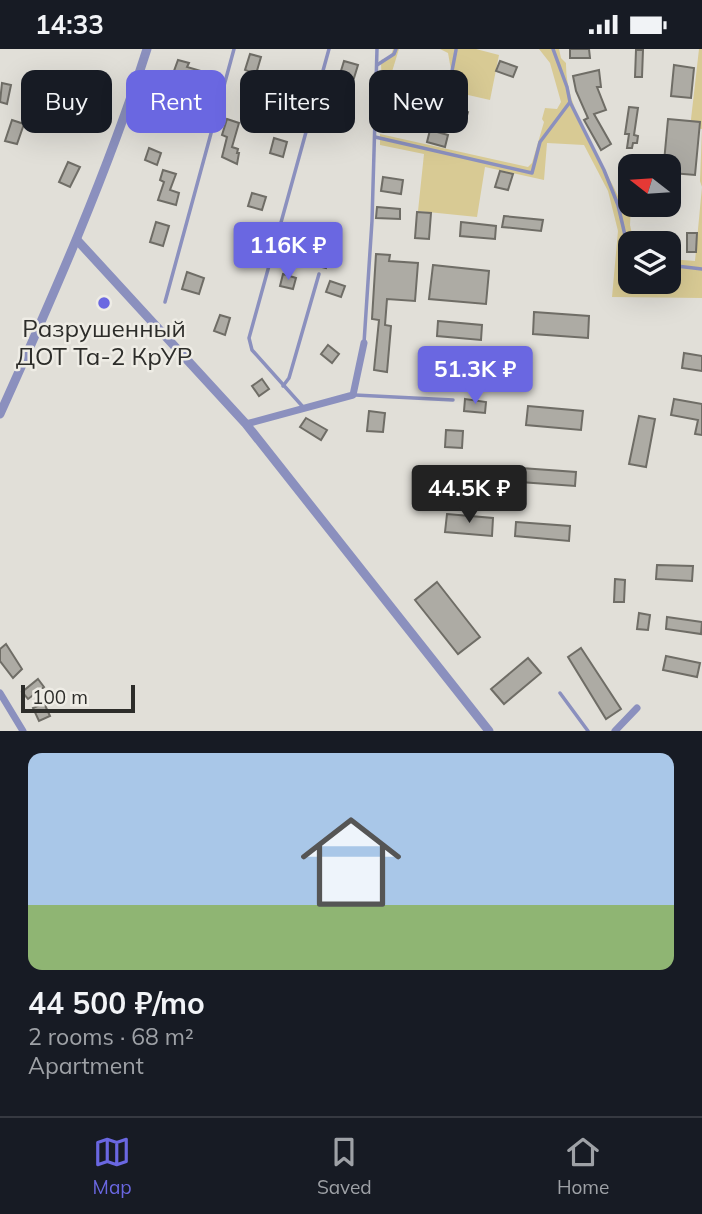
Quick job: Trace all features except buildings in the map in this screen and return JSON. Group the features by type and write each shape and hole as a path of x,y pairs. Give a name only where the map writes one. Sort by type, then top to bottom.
{"street":[{"path":"0,414 77,240 127,111 147,49"},
{"path":"77,240 246,424 489,731"},
{"path":"246,424 353,394 364,343"},
{"path":"0,693 23,731"},
{"path":"615,731 637,708"}],"lane":[{"path":"165,302 234,49"},
{"path":"304,408 252,350 249,338 330,49"},
{"path":"364,343 377,49"},
{"path":"377,65 394,54 396,49"},
{"path":"452,70 455,49"},
{"path":"553,49 570,101 609,181 624,231"},
{"path":"375,137 532,173 540,142 570,101"},
{"path":"681,267 702,269"},
{"path":"283,386 289,379 319,274"},
{"path":"353,394 453,400"},
{"path":"560,693 589,731"}],"shaded area":[{"path":"393,49 399,49 393,70 381,70 381,60 391,56"},
{"path":"440,49 476,49 499,55 490,100 468,95 468,70 451,70 448,53"},
{"path":"539,49 559,49 561,58 566,63 567,81 578,117 618,197 618,217 630,217 631,231 618,231 608,191 584,145 547,143 544,180 485,167 477,217 418,211 424,154 380,145 380,134 528,167 532,163 544,122 542,119 545,108 557,109 561,102 550,63"},
{"path":"699,49 702,49 702,129 690,128"},
{"path":"702,129 702,187 700,181"},
{"path":"702,187 702,298 612,297 618,231 618,294 681,294 681,260 695,261"}],"place":[{"name":"Разрушенный ДОТ Та-2 КрУР","path":"104,303"}]}
